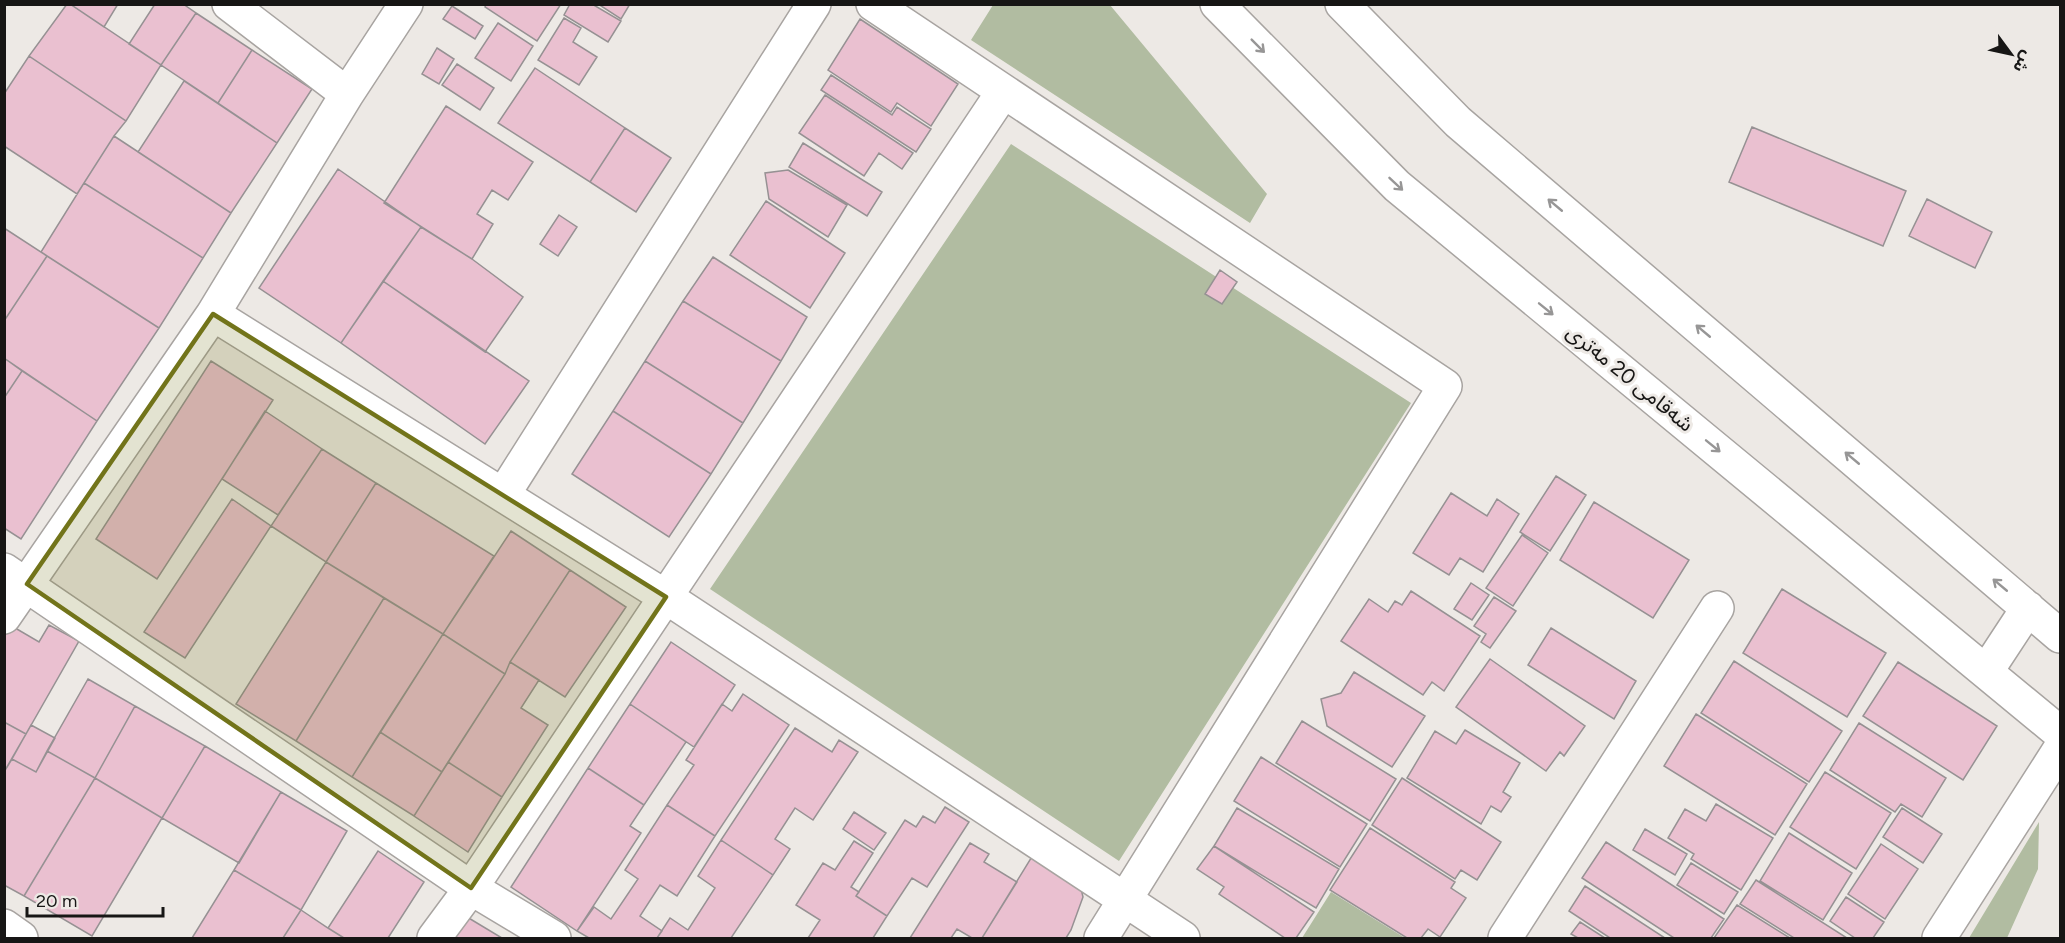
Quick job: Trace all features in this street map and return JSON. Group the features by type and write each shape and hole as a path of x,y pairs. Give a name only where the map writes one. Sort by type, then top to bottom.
{"street":[{"path":"229,4 347,94"},
{"path":"4,617 16,577 213,314 347,94 406,4"},
{"path":"503,495 814,4"},
{"path":"873,4 1445,386 1101,939"},
{"name":"شەقامی 20 مەتری","path":"1217,4 1397,186 2061,733"},
{"path":"1342,4 1458,122 2061,636"},
{"path":"434,939 471,888 1003,92"},
{"path":"213,314 666,597 1183,939"},
{"path":"16,577 471,888 554,939"},
{"path":"1505,939 1718,608"},
{"path":"1986,672 2028,608"},
{"path":"1939,939 2061,750"},
{"path":"4,926 21,939"}],"highlighted area":[{"path":"213,314 666,597 471,888 27,584"}],"green space":[{"path":"993,5 1110,5 1267,194 1250,223 971,40"},
{"path":"1011,144 1411,403 1119,861 710,589"},
{"path":"2039,822 2038,869 2007,938 1969,938"},
{"path":"1331,892 1405,938 1302,938"}],"building":[{"path":"67,4 161,65 126,121 29,56"},
{"path":"70,4 118,4 104,27"},
{"path":"155,4 183,4 196,13 161,65 129,44"},
{"path":"486,4 561,4 537,41 485,7"},
{"path":"570,4 592,4 621,21 608,42 564,15"},
{"path":"598,4 630,4 621,19"},
{"path":"452,6 483,26 475,39 443,19"},
{"path":"196,13 252,50 218,103 161,65"},
{"path":"564,18 581,28 573,42 597,57 579,85 538,60"},
{"path":"860,19 958,84 931,126 897,103 891,112 828,70"},
{"path":"498,23 533,46 511,81 475,58"},
{"path":"437,48 454,59 439,84 422,74"},
{"path":"252,50 312,89 277,143 218,103"},
{"path":"29,56 126,121 77,194 4,146 4,94"},
{"path":"457,64 494,88 480,110 442,85"},
{"path":"535,68 625,128 590,182 498,123"},
{"path":"831,75 892,115 897,107 931,129 916,152 821,90"},
{"path":"184,81 277,143 231,213 138,152"},
{"path":"825,95 913,153 902,169 879,153 864,176 799,133"},
{"path":"446,106 533,162 508,200 492,190 477,214 493,224 472,259 384,203"},
{"path":"1752,127 1906,191 1883,246 1729,182"},
{"path":"625,128 671,158 636,212 590,182"},
{"path":"114,136 231,213 203,258 84,183"},
{"path":"803,143 882,192 867,216 789,167"},
{"path":"338,169 421,227 341,343 259,288"},
{"path":"788,170 847,205 828,237 769,199 765,173"},
{"path":"84,183 203,258 159,328 41,252"},
{"path":"1927,199 1992,232 1975,268 1909,236"},
{"path":"766,201 845,253 810,308 730,255"},
{"path":"559,215 577,227 558,256 540,244"},
{"path":"421,227 472,259 523,297 485,352 383,281"},
{"path":"4,228 47,256 4,321"},
{"path":"47,256 159,328 97,421 4,358 4,321"},
{"path":"713,257 807,317 781,361 683,301"},
{"path":"1220,270 1237,282 1222,304 1205,294"},
{"path":"383,281 529,381 485,444 341,343"},
{"path":"683,301 781,361 743,423 645,361"},
{"path":"4,358 22,371 4,398"},
{"path":"211,361 273,400 157,579 96,539"},
{"path":"645,361 743,423 711,474 613,411"},
{"path":"22,371 97,421 21,539 4,528 4,398"},
{"path":"265,411 322,449 278,515 222,479"},
{"path":"613,411 711,474 669,537 572,474"},
{"path":"322,449 376,483 326,562 271,526"},
{"path":"1556,476 1586,495 1550,551 1520,532"},
{"path":"376,483 494,556 443,634 326,562"},
{"path":"1451,493 1487,516 1497,499 1519,514 1483,572 1460,558 1449,575 1413,553"},
{"path":"232,499 271,526 185,658 144,632"},
{"path":"1594,502 1689,560 1653,618 1560,560"},
{"path":"511,531 570,570 510,662 505,674 443,634"},
{"path":"1522,535 1548,553 1513,606 1486,588"},
{"path":"326,562 384,598 296,741 236,704"},
{"path":"570,570 626,607 565,697 510,662"},
{"path":"1471,583 1489,595 1472,620 1454,609"},
{"path":"1782,589 1886,653 1847,717 1743,653"},
{"path":"1411,591 1480,636 1444,691 1432,682 1423,695 1341,641 1369,599 1388,612 1395,601 1402,605"},
{"path":"1494,597 1516,611 1490,648 1481,642 1486,634 1474,626"},
{"path":"384,598 443,634 352,777 296,741"},
{"path":"10,625 39,642 49,625 79,641 26,734 4,722 4,635"},
{"path":"1551,628 1636,681 1614,719 1528,665"},
{"path":"443,634 505,674 442,772 380,732"},
{"path":"671,642 735,685 694,747 630,704"},
{"path":"1490,659 1585,726 1564,756 1560,752 1546,771 1456,707"},
{"path":"1734,661 1842,731 1809,782 1701,713"},
{"path":"510,662 539,680 521,708 548,725 502,797 448,762 505,674"},
{"path":"1898,662 1997,726 1963,780 1863,716"},
{"path":"1354,672 1425,716 1392,767 1327,726 1321,699 1341,693"},
{"path":"88,679 135,706 95,778 47,751"},
{"path":"743,694 789,725 715,836 667,805 694,765 686,760 722,704 732,711"},
{"path":"630,704 686,742 644,805 588,768"},
{"path":"135,706 205,746 162,818 95,778"},
{"path":"1696,714 1807,784 1775,835 1664,766"},
{"path":"1302,721 1396,779 1370,821 1276,763"},
{"path":"4,722 26,734 4,772"},
{"path":"1859,723 1946,778 1922,817 1901,804 1895,812 1830,770"},
{"path":"31,725 55,738 36,772 12,759"},
{"path":"795,728 832,752 839,740 858,752 813,820 795,808 775,839 790,849 773,875 721,840"},
{"path":"1465,730 1520,763 1503,792 1511,797 1501,812 1491,806 1481,824 1407,778 1435,731 1456,744"},
{"path":"380,732 442,772 414,816 352,777"},
{"path":"205,746 281,792 239,863 162,818"},
{"path":"47,751 95,778 24,896 4,885 4,772 12,759 36,772"},
{"path":"1261,757 1367,824 1340,867 1234,801"},
{"path":"448,762 502,797 468,852 414,816"},
{"path":"588,768 644,805 630,826 641,833 577,931 511,887"},
{"path":"1825,772 1891,813 1856,869 1790,827"},
{"path":"95,778 162,818 92,936 24,896"},
{"path":"1402,778 1501,842 1477,880 1461,870 1455,879 1372,825"},
{"path":"281,792 347,831 301,910 234,870"},
{"path":"1716,804 1773,838 1741,890 1691,859 1694,854 1668,838 1685,809 1706,821"},
{"path":"667,805 715,836 677,896 660,885 640,916 662,931 657,938 589,938 577,931 594,907 611,919 638,879 625,870"},
{"path":"945,807 969,822 927,887 912,878 887,916 856,896 905,820 916,827 923,816 935,823"},
{"path":"1237,808 1339,869 1316,908 1214,846"},
{"path":"1902,808 1942,834 1923,863 1883,837"},
{"path":"854,812 886,833 874,850 843,829"},
{"path":"1370,828 1455,882 1451,888 1466,898 1440,937 1428,929 1421,938 1407,938 1330,890"},
{"path":"1645,829 1687,854 1675,875 1633,850"},
{"path":"1789,833 1852,873 1823,920 1760,881"},
{"path":"721,840 773,875 731,938 657,938 670,918 688,930 715,888 698,876"},
{"path":"854,841 873,853 851,887 859,892 856,896 887,916 873,938 808,938 820,920 796,905 823,863 835,870"},
{"path":"1606,842 1724,919 1711,938 1674,938 1582,878"},
{"path":"970,843 989,854 984,862 1017,882 982,938 972,938 957,929 951,938 910,938"},
{"path":"1881,844 1918,869 1885,919 1848,894"},
{"path":"1214,846 1314,912 1296,938 1285,938 1219,894 1224,887 1197,869"},
{"path":"1036,850 1078,876 1083,897 1071,930 1066,938 982,938"},
{"path":"378,851 424,882 388,938 344,938 328,928"},
{"path":"1691,863 1738,892 1724,914 1677,885"},
{"path":"234,870 301,910 283,938 192,938"},
{"path":"1756,880 1847,938 1794,938 1740,904"},
{"path":"1585,886 1665,938 1610,938 1569,911"},
{"path":"1846,897 1884,922 1873,938 1855,938 1830,921"},
{"path":"1737,905 1790,938 1714,938"},
{"path":"301,910 328,928 344,938 283,938"},
{"path":"467,917 502,938 454,938"},
{"path":"1580,922 1605,938 1578,938 1571,934"}]}
